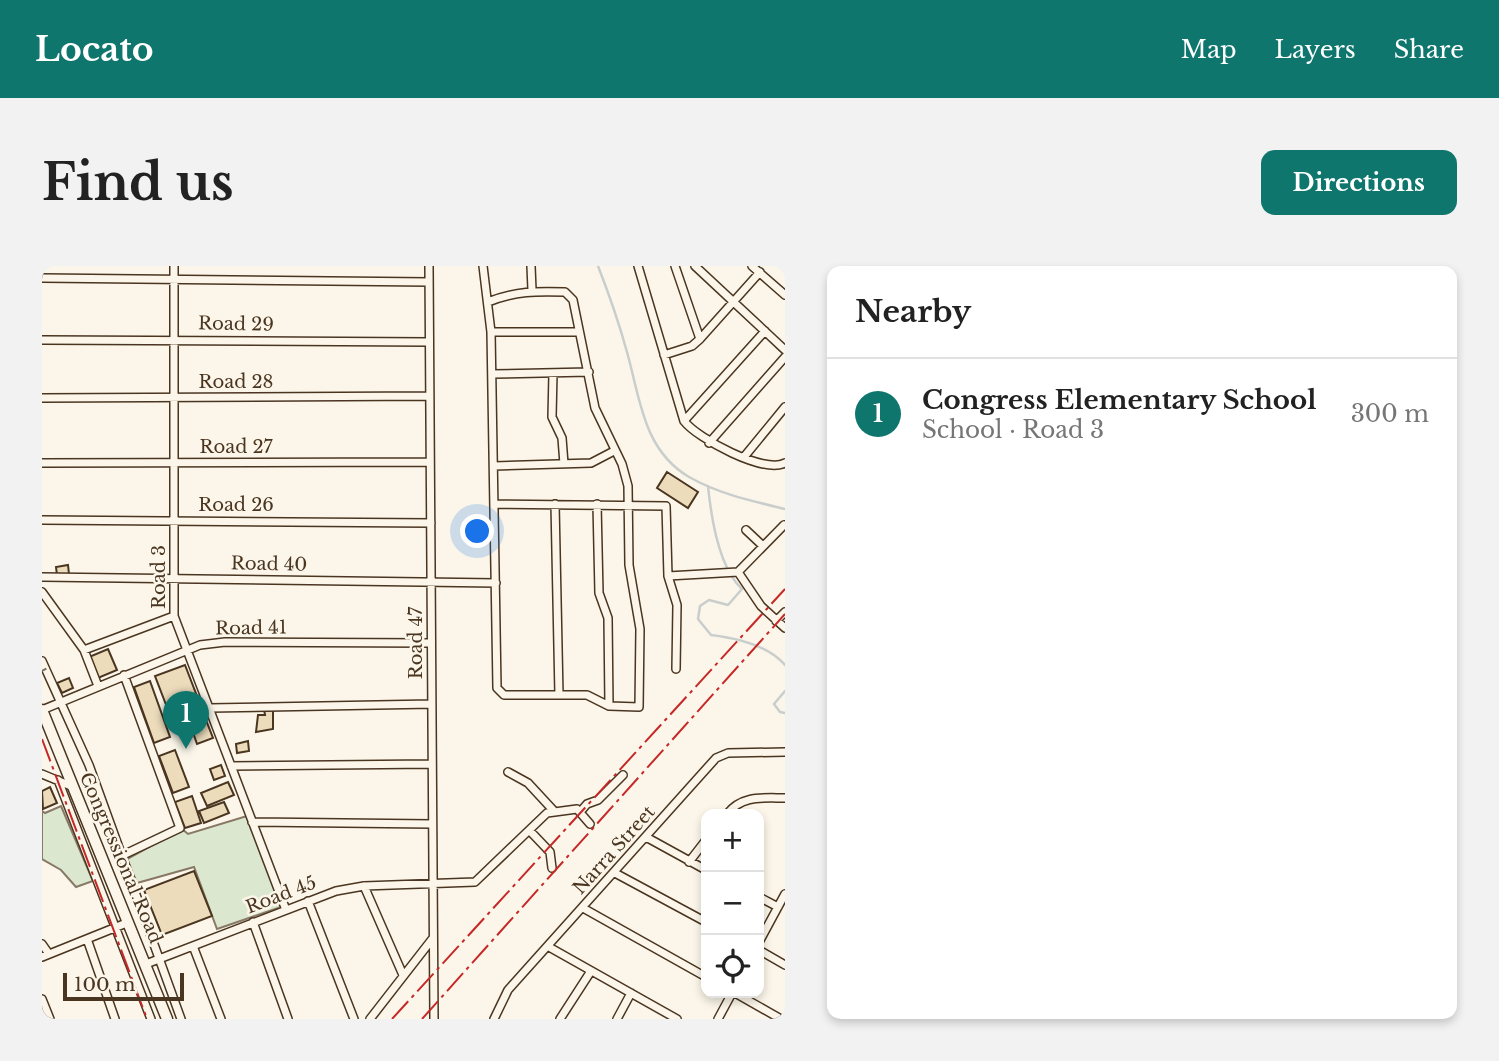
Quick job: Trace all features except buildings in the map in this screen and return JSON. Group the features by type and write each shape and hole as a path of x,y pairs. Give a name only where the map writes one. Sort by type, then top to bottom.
{"main road":[{"name":"Congressional Road","path":"42,710 167,1019"}],"street":[{"name":"Road 3","path":"174,266 174,616 286,910"},
{"name":"Road 47","path":"429,266 434,1019"},
{"path":"483,266 483,286 488,302 491,332 499,693 587,695 610,706 639,707 639,618 629,565 626,474 595,408 589,372 577,332 573,300 565,292 532,290 511,293 488,302"},
{"path":"531,266 532,290"},
{"path":"638,266 684,421 709,443 770,464 785,463"},
{"path":"675,266 700,339"},
{"path":"695,266 785,350"},
{"path":"752,266 785,295"},
{"path":"664,355 700,339 760,272"},
{"path":"42,278 429,282"},
{"path":"684,421 765,331"},
{"path":"491,332 577,332"},
{"name":"Road 29","path":"42,340 429,342"},
{"path":"709,443 785,357"},
{"path":"492,374 589,372"},
{"path":"553,373 552,417 562,438 564,464"},
{"name":"Road 28","path":"42,398 430,397"},
{"path":"744,457 785,407"},
{"path":"495,466 591,463 614,451"},
{"name":"Road 27","path":"42,463 430,463"},
{"path":"555,504 559,695"},
{"path":"597,504 599,593 608,618 610,706"},
{"path":"494,505 666,506 668,576 677,605 676,669"},
{"name":"Road 26","path":"42,520 431,523"},
{"path":"668,576 738,572 784,525"},
{"path":"746,530 764,546"},
{"path":"738,572 752,595 785,628"},
{"name":"Road 40","path":"42,576 496,583"},
{"path":"42,592 84,650 98,686"},
{"path":"776,621 785,612"},
{"path":"84,650 174,616"},
{"name":"Road 41","path":"42,710 187,650 225,642 431,643"},
{"path":"42,662 63,701 89,765 181,1019"},
{"path":"121,856 180,828 124,675"},
{"path":"210,708 432,704"},
{"name":"Narra Street","path":"494,1019 508,990 719,756 733,752 785,752"},
{"path":"232,766 432,764"},
{"path":"508,772 528,783 553,810 580,812 590,824"},
{"path":"42,774 71,786"},
{"path":"580,812 587,804 598,800 623,775"},
{"path":"58,780 151,1019"},
{"path":"731,809 746,799 785,798"},
{"name":"Road 45","path":"146,964 308,901 364,886 433,886 475,882 553,810"},
{"path":"252,822 432,824"},
{"path":"530,831 550,852 552,868"},
{"path":"646,838 701,868"},
{"path":"689,862 701,846"},
{"path":"615,873 701,919"},
{"path":"364,886 403,975"},
{"path":"763,935 785,894"},
{"path":"764,899 778,906"},
{"path":"308,901 354,1019"},
{"path":"583,908 701,974"},
{"path":"42,944 45,955 129,922"},
{"path":"253,922 288,1019"},
{"path":"370,1019 433,938"},
{"path":"87,939 116,1019"},
{"path":"193,946 221,1019"},
{"path":"549,947 677,1019"},
{"path":"764,953 785,965"},
{"path":"560,1019 591,971"},
{"path":"617,1019 631,993"},
{"path":"718,1019 731,998"},
{"path":"743,998 781,1019"},
{"path":"42,999 50,1019"}],"path":[{"path":"42,671 49,667"}],"green space":[{"path":"61,806 93,881 76,887 61,870 42,859 42,811 45,813"},
{"path":"247,816 281,907 217,929 194,867 137,883 127,859 182,829 188,834"}],"waterway":[{"path":"598,266 621,330 640,405 662,453 674,466 700,483 785,509"},
{"path":"708,486 722,555 734,580 742,589 728,605 709,600 700,606 698,619 711,635 761,648 785,665"},
{"path":"785,691 774,704 780,712 785,713"}],"power":[{"path":"392,1019 785,589"},
{"path":"422,1019 785,614"},
{"path":"42,739 147,1019"}],"place":[{"name":"Congress Elementary School","path":"186,749"}]}
